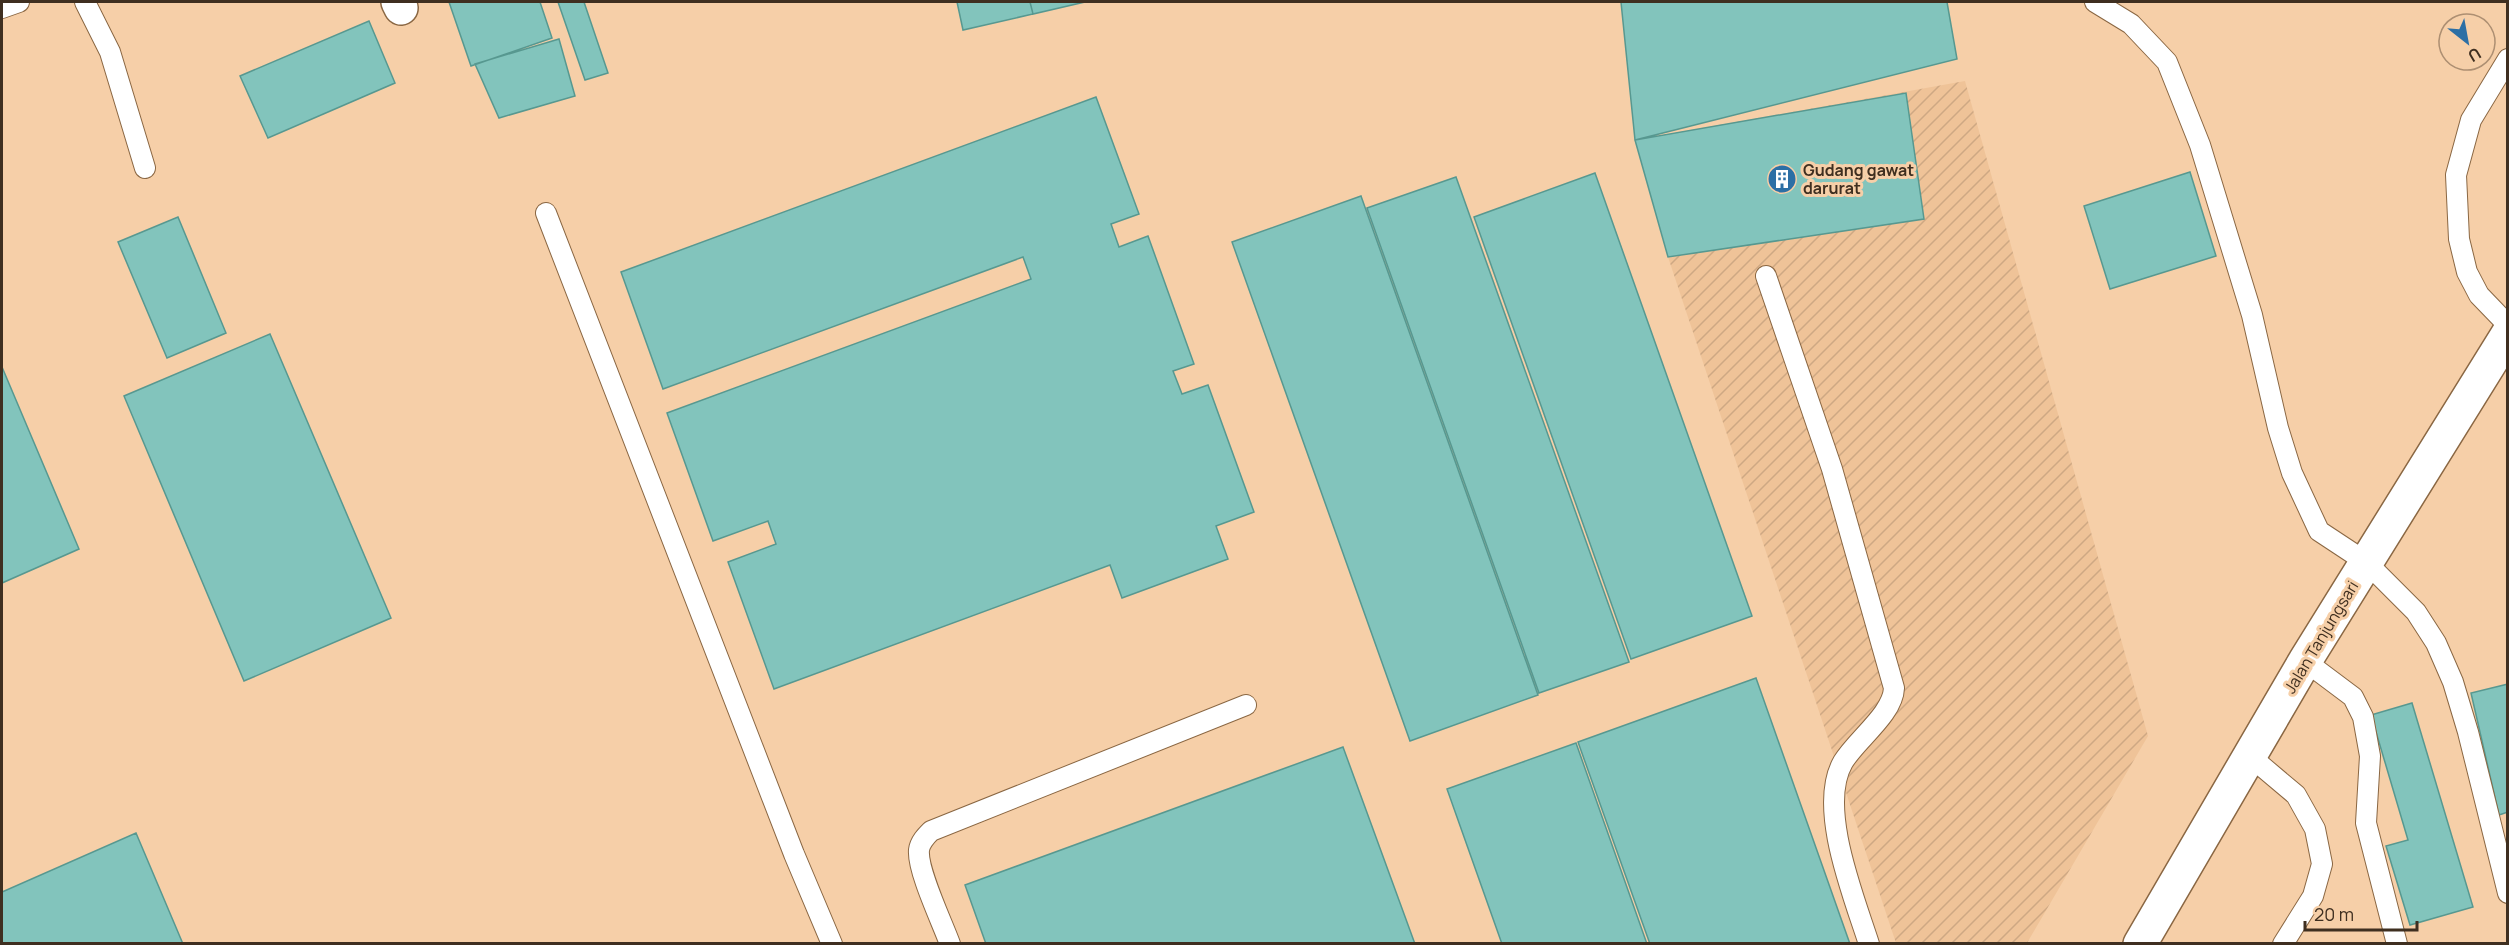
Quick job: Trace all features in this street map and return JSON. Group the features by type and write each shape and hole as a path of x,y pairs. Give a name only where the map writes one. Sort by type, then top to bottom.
{"main road":[{"name":"Jalan Tanjungsari","path":"2140,944 2305,662 2508,334"}],"lane":[{"path":"2,8 20,2"},
{"path":"85,2 110,52 145,168"},
{"path":"2095,2 2131,24 2168,62 2200,145 2252,315 2278,428 2292,473 2319,531 2366,562 2416,612 2436,643 2453,682 2468,732 2508,893"},
{"path":"2508,58 2471,120 2456,175 2460,239 2467,272 2479,295 2508,326"},
{"path":"546,213 794,854 832,944"},
{"path":"1766,276 1832,469 1894,688 1891,704 1844,762 1836,779 1834,799 1839,845 1869,944"},
{"path":"2305,662 2353,697 2363,717 2370,756 2366,824 2397,944"},
{"path":"950,944 922,869 919,850 922,840 931,831 1246,705"},
{"path":"2251,757 2296,795 2315,829 2322,864 2313,896 2283,944"}],"shaded area":[{"path":"1965,81 2148,736 2027,943 1896,943 1668,257 1635,140"}],"building":[{"path":"449,2 540,2 552,38 471,66"},
{"path":"558,2 584,2 608,73 585,80"},
{"path":"957,2 1030,2 1033,14 963,30"},
{"path":"1030,2 1085,2 1033,14"},
{"path":"1621,2 1947,2 1957,59 1635,140"},
{"path":"369,21 395,83 268,138 240,76"},
{"path":"559,39 575,96 499,118 475,64"},
{"name":"Gudang gawat darurat","path":"1906,93 1924,219 1668,257 1635,140"},
{"path":"1096,97 1139,214 1111,224 1119,247 1148,236 1194,364 1173,371 1182,394 1208,385 1254,512 1216,526 1228,559 1122,598 1110,565 774,689 728,562 776,544 768,521 713,541 667,413 1031,279 1023,257 663,389 621,272"},
{"path":"2190,172 2216,256 2110,289 2084,206"},
{"path":"1595,173 1752,616 1631,659 1474,217"},
{"path":"1456,177 1629,662 1539,693 1367,208"},
{"path":"1361,196 1538,695 1410,741 1232,242"},
{"path":"178,217 226,333 167,358 118,242"},
{"path":"270,334 391,618 244,681 124,396"},
{"path":"2,367 79,549 2,583"},
{"path":"1756,678 1850,944 1650,944 1578,742"},
{"path":"2508,684 2508,812 2499,815 2471,693"},
{"path":"2412,703 2473,907 2410,925 2386,846 2408,840 2371,715"},
{"path":"1576,743 1647,944 1502,944 1447,789"},
{"path":"1343,747 1415,944 986,944 965,885"},
{"path":"136,833 183,944 2,944 2,892"}],"place":[{"name":"Gudang gawat darurat","path":"1782,179"}]}
